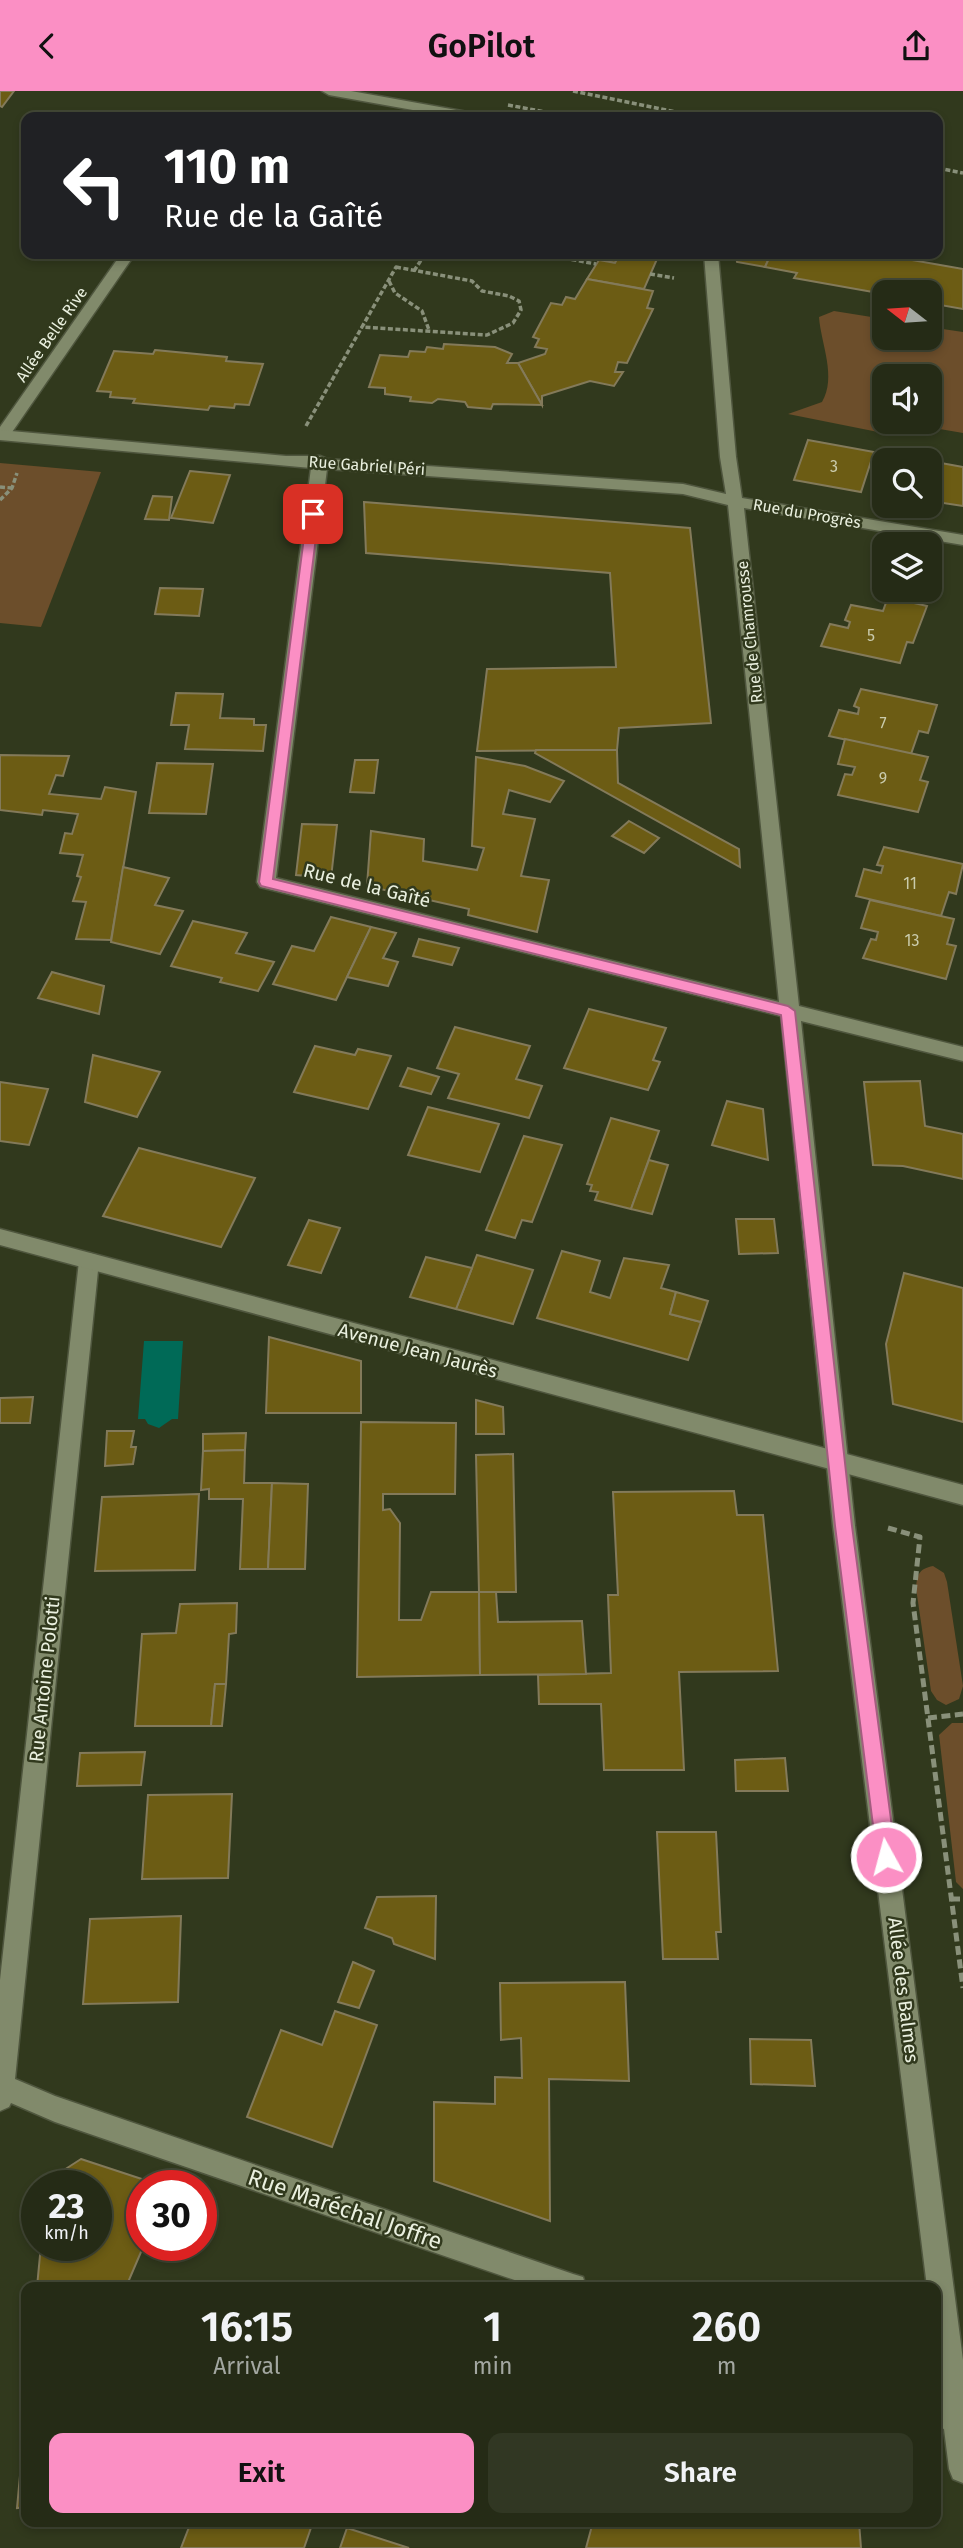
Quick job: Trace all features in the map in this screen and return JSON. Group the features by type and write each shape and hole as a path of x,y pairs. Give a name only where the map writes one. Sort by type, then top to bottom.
{"street":[{"path":"329,91 445,112"},
{"name":"Allée Belle Rive","path":"1,435 124,259"},
{"name":"Rue de Chamrousse","path":"711,259 733,501 739,526 788,1011"},
{"name":"Rue Gabriel Péri","path":"1,435 286,461 320,461 683,489 733,501"},
{"name":"Rue de la Gaîté","path":"320,461 266,882 788,1011"},
{"name":"Rue du Progrès","path":"733,501 963,540"},
{"path":"788,1011 963,1054"},
{"name":"Allée des Balmes","path":"788,1011 836,1462 931,2282"},
{"name":"Avenue Jean Jaurès","path":"0,1237 963,1495"},
{"name":"Rue Antoine Polotti","path":"0,2090 89,1261"},
{"name":"Rue Maréchal Joffre","path":"0,2090 558,2282"},
{"name":"Allée des Balmes","path":"941,2364 947,2416 963,2469"}],"path":[{"path":"573,91 676,112"},
{"path":"943,169 963,173"},
{"path":"414,271 422,259"},
{"path":"569,259 596,264"},
{"path":"286,461 361,327 396,267 472,281 482,291 519,300 521,310 513,323 487,335 361,327"},
{"path":"388,280 395,293 422,311 429,330"},
{"path":"0,487 12,488"},
{"path":"879,1525 920,1537 913,1603 963,1988"},
{"path":"928,1718 963,1714"},
{"path":"951,1899 963,1899"}],"shaded area":[{"path":"834,311 872,317 872,350 942,350 942,329 963,332 963,433 942,429 942,364 872,364 872,431 788,414 822,402 826,392 827,360 819,317"},
{"path":"0,463 101,472 41,627 0,623"},
{"path":"933,1566 944,1573 947,1582 963,1686 959,1699 946,1705 937,1700 931,1691 916,1588 920,1573"},
{"path":"952,1723 963,1723 963,1889 956,1882 939,1735"}],"water":[{"path":"144,1341 183,1341 178,1419 172,1419 159,1428 148,1424 145,1419 138,1419"}],"building":[{"path":"0,91 14,91 2,107 0,106"},
{"path":"593,259 617,259 615,263"},
{"path":"617,259 657,259 644,289 587,279 599,260 615,263"},
{"path":"737,259 769,259 765,267 737,262"},
{"path":"769,259 906,259 963,269 963,309 942,305 942,280 872,280 872,292 794,278 797,273 765,267"},
{"path":"587,279 653,291 647,308 653,309 627,363 618,362 615,372 623,372 614,386 590,381 542,396 542,405 518,363 545,354 547,349 535,347 539,339 533,337 551,303 562,305 566,297 575,299"},
{"path":"444,344 495,347 512,354 507,363 518,363 542,405 493,404 491,409 468,407 465,402 438,399 432,403 410,401 411,397 385,394 385,388 369,387 380,355 408,357 410,351 425,352 427,347 443,349"},
{"path":"155,350 227,357 226,361 263,364 249,405 235,404 234,408 210,406 208,410 133,403 135,399 110,397 111,392 97,391 114,351 153,354"},
{"path":"808,440 872,452 861,492 794,480"},
{"path":"942,463 963,467 963,506 942,503"},
{"path":"190,471 230,475 213,523 171,518"},
{"path":"153,496 172,497 169,520 145,519"},
{"path":"364,502 690,528 711,723 619,728 617,750 477,751 487,669 616,667 610,573 366,553"},
{"path":"160,588 203,589 199,616 155,614"},
{"path":"886,602 910,602 927,606 913,643 907,642 900,663 821,646 830,624 848,628 850,622 845,620 851,605 883,611"},
{"path":"861,689 937,705 928,733 919,731 911,754 829,736 839,710 858,714 859,708 854,706"},
{"path":"176,693 223,694 220,718 254,719 254,725 266,725 263,751 185,749 189,725 171,725"},
{"path":"845,739 928,757 920,780 928,782 918,812 838,795 845,774 852,775 855,767 838,764"},
{"path":"536,750 617,750 618,783 739,849 740,867 535,753"},
{"path":"0,755 69,756 63,776 56,775 49,794 101,799 105,787 136,792 111,940 76,939 86,902 73,901 81,877 77,876 83,855 60,853 65,833 72,834 78,814 43,810 42,815 0,810"},
{"path":"476,757 525,766 564,781 550,802 509,790 503,814 535,819 521,876 549,880 537,932 468,915 469,909 367,886 371,831 424,839 423,861 477,870 484,848 472,846"},
{"path":"355,760 378,760 374,793 350,792"},
{"path":"157,763 213,764 206,814 149,813"},
{"path":"629,821 659,838 644,853 612,836"},
{"path":"302,824 337,825 331,878 296,875"},
{"path":"884,847 963,864 956,894 949,892 941,916 856,896 864,869 881,873 883,866 877,865"},
{"path":"123,867 169,878 155,905 183,911 160,954 111,942"},
{"path":"870,900 954,919 947,944 956,946 946,979 863,958 871,939 876,940 878,932 861,928"},
{"path":"331,917 371,927 336,1000 273,984 292,946 314,951"},
{"path":"193,921 247,933 236,953 274,962 258,991 220,982 222,978 171,966"},
{"path":"371,927 396,933 383,958 398,962 388,986 347,977"},
{"path":"419,939 459,948 452,965 413,956"},
{"path":"52,972 104,986 99,1014 38,998"},
{"path":"589,1009 666,1028 653,1060 660,1062 648,1090 564,1068"},
{"path":"455,1027 530,1046 516,1079 542,1086 529,1118 448,1098 459,1074 437,1068"},
{"path":"315,1046 355,1055 358,1049 391,1056 368,1109 294,1092"},
{"path":"93,1055 160,1072 137,1117 85,1102"},
{"path":"408,1068 439,1077 431,1094 400,1086"},
{"path":"920,1081 925,1126 963,1134 963,1179 903,1166 873,1165 864,1082"},
{"path":"0,1082 48,1089 29,1145 0,1141"},
{"path":"727,1101 763,1109 768,1160 712,1145"},
{"path":"428,1107 499,1124 480,1172 408,1155"},
{"path":"611,1118 659,1131 631,1209 595,1200 598,1192 590,1191 592,1185 587,1184"},
{"path":"524,1136 562,1145 532,1222 522,1220 515,1238 486,1230"},
{"path":"139,1148 255,1178 221,1247 103,1216"},
{"path":"649,1160 668,1165 652,1214 631,1209"},
{"path":"736,1219 774,1219 778,1253 739,1254"},
{"path":"309,1220 340,1228 321,1273 288,1265"},
{"path":"562,1251 600,1261 590,1292 610,1298 624,1258 669,1265 661,1288 676,1292 670,1314 701,1322 688,1360 537,1318"},
{"path":"477,1255 533,1270 513,1324 456,1309"},
{"path":"426,1257 472,1268 456,1309 410,1297"},
{"path":"904,1273 963,1288 963,1422 893,1404 886,1344"},
{"path":"676,1292 708,1301 701,1322 670,1314"},
{"path":"269,1337 361,1361 361,1413 266,1413"},
{"path":"33,1397 30,1423 0,1423 0,1398"},
{"path":"476,1400 503,1407 504,1434 476,1434"},
{"path":"361,1422 456,1423 455,1494 383,1494 383,1510 390,1509 400,1523 399,1620 421,1620 431,1592 479,1592 480,1675 357,1677"},
{"path":"107,1431 134,1431 131,1447 136,1447 133,1464 105,1466"},
{"path":"246,1433 245,1450 203,1451 203,1434"},
{"path":"245,1450 244,1483 272,1483 268,1569 240,1569 243,1499 209,1499 209,1489 201,1490 203,1451"},
{"path":"513,1454 516,1592 479,1592 476,1455"},
{"path":"272,1483 308,1484 305,1569 268,1569"},
{"path":"734,1491 737,1515 763,1515 778,1671 679,1672 684,1770 604,1770 601,1704 539,1704 538,1675 611,1673 608,1595 618,1595 613,1492"},
{"path":"199,1494 195,1570 95,1571 102,1497"},
{"path":"479,1592 496,1592 498,1622 582,1621 586,1674 480,1675"},
{"path":"237,1603 236,1633 229,1634 226,1684 215,1684 211,1726 135,1726 142,1634 176,1633 180,1604"},
{"path":"215,1684 226,1684 222,1726 211,1726"},
{"path":"145,1752 141,1785 77,1786 80,1753"},
{"path":"785,1758 788,1791 736,1791 735,1760"},
{"path":"232,1794 228,1878 142,1879 148,1795"},
{"path":"657,1832 716,1832 721,1932 716,1932 718,1959 663,1959"},
{"path":"436,1896 435,1959 394,1944 392,1938 365,1928 377,1897"},
{"path":"181,1916 178,2002 83,2004 90,1919"},
{"path":"353,1962 374,1971 359,2008 338,2002"},
{"path":"625,1982 629,2081 549,2079 550,2221 434,2181 434,2102 495,2104 495,2077 522,2078 521,2038 501,2040 500,1983"},
{"path":"335,2011 377,2025 332,2147 247,2117 281,2030 322,2045"},
{"path":"750,2039 811,2040 815,2086 751,2084"},
{"path":"81,2159 126,2174 126,2261 137,2261 128,2282 37,2282 39,2261 112,2261 112,2170 64,2170"},
{"path":"21,2465 21,2508 17,2508"},
{"path":"189,2527 311,2527 304,2548 181,2548"},
{"path":"592,2527 859,2527 861,2548 586,2548"},
{"path":"347,2528 409,2548 340,2548"}],"route":[{"path":"313,514 266,882 788,1011 844,1526 886,1857"}]}
